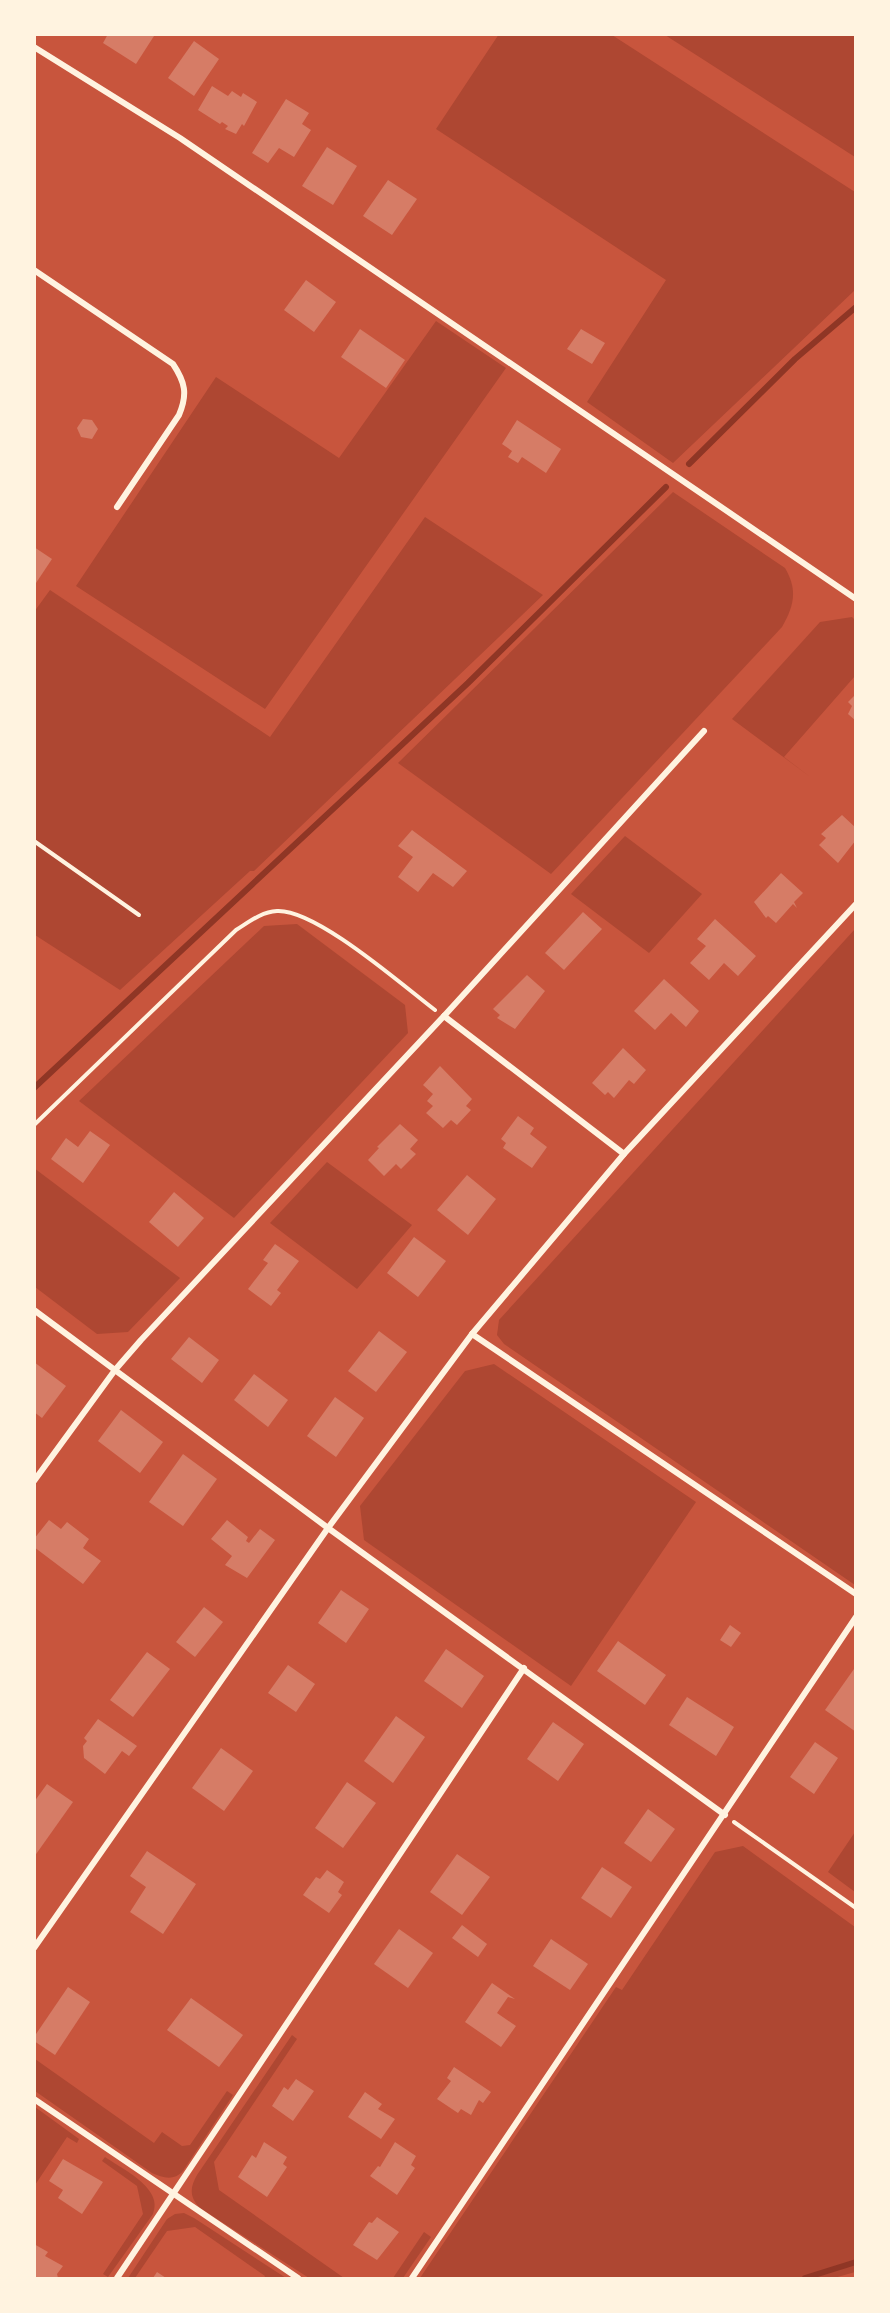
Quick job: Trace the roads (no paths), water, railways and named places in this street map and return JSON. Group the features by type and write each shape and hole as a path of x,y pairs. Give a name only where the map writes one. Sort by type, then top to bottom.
{"street":[{"path":"34,47 180,138 855,598"},
{"path":"34,270 173,364 184,380 186,399 179,415 117,507"},
{"path":"34,1481 115,1370 181,1295 444,1017 704,731"},
{"path":"34,1948 328,1528 472,1334 624,1154 855,904"},
{"path":"444,1017 624,1154"},
{"path":"34,1310 328,1528 725,1815"},
{"path":"472,1334 855,1594"},
{"path":"412,2278 725,1815 855,1617"},
{"path":"117,2278 524,1668"},
{"path":"34,2099 173,2196 298,2278"}],"waterway":[{"path":"689,464 795,359 856,307"},
{"path":"34,1088 468,683 666,487"},
{"path":"805,2278 856,2262"}]}
